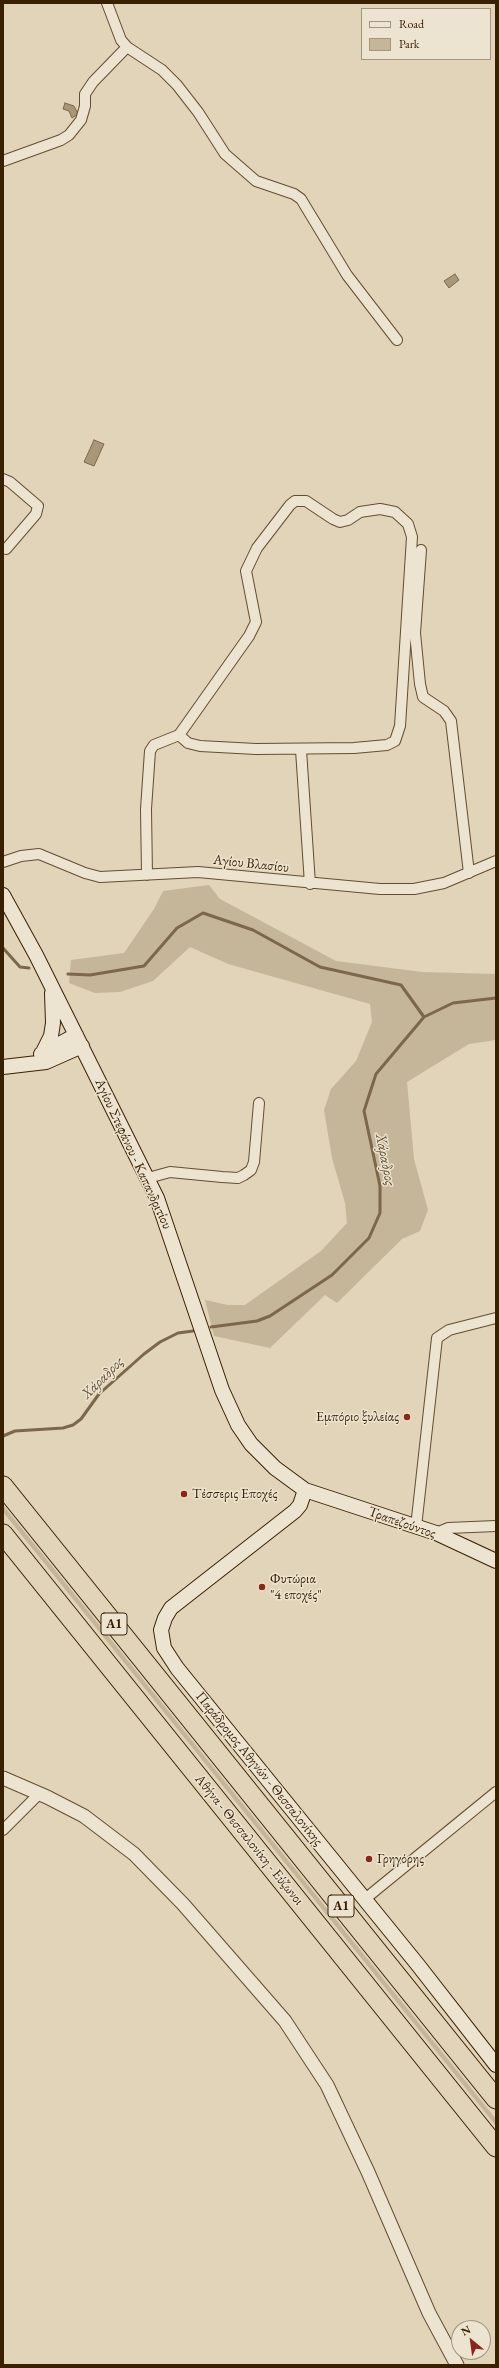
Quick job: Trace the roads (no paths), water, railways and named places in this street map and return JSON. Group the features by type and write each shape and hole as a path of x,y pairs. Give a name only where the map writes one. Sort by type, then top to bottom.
{"highway":[{"path":"3,1476 42,1534"},
{"name":"Α1","path":"3,1486 496,2099"},
{"name":"Αθήνα - Θεσσαλονίκη - Εύζωνοι","path":"3,1534 496,2147"},
{"path":"3,1537 17,1551"}],"main road":[{"name":"Αγίου Στεφάνου - Καπανδριτίου","path":"3,896 51,984 148,1178 166,1219 215,1368 232,1413 245,1435 259,1452 284,1475 305,1490"},
{"path":"43,1052 51,1036 53,1023 51,984"},
{"path":"26,1064 43,1052 79,1040"},
{"path":"3,1067 46,1062 79,1040"},
{"name":"Τραπεζούντος","path":"305,1490 436,1533 496,1561"},
{"name":"Παράδρομος Αθηνών - Θεσσαλονίκης","path":"305,1490 300,1505 295,1512 176,1603 165,1618 161,1630 161,1639 166,1654 176,1668 365,1899 496,2065"}],"street":[{"path":"107,3 115,28 127,47 151,61 177,85 198,112 225,154 241,170 256,181 294,194 301,199 347,275 397,340"},
{"path":"3,161 61,140 70,134 81,120 85,106 85,94 93,82 127,47"},
{"path":"3,480 10,482 38,506 36,514 6,549"},
{"path":"147,875 146,809 150,751 154,745 179,734 249,636 256,622 246,571 257,548 290,505 295,501 306,501 333,520 340,522 348,520 360,512 380,509 395,512 408,524 412,537 400,726 395,741 387,745 302,750 200,746 188,743 179,734"},
{"path":"421,550 415,633 420,684 423,697 444,711 451,721 469,873"},
{"path":"302,750 310,884"},
{"name":"Αγίου Βλασίου","path":"3,862 21,856 39,854 85,873 100,877 198,872 310,884 380,889 414,889 444,883 496,861"},
{"path":"148,1178 170,1172 238,1178 244,1175 251,1170 254,1162 259,1103"},
{"path":"416,1527 436,1338 449,1330 496,1318"},
{"path":"436,1533 448,1528 496,1526"},
{"path":"3,1778 40,1794 84,1816 134,1854 183,1904 285,2021 311,2058 331,2092 368,2172 426,2307 457,2365"},
{"path":"365,1899 496,1792"},
{"path":"3,1830 40,1794"}],"waterway":[{"path":"68,974 90,975 144,966 177,928 203,913 253,930 320,967 401,985 424,1017"},
{"path":"3,948 20,967 29,968"},
{"name":"Χάραδρος","path":"211,1327 257,1321 270,1316 332,1275 369,1238 380,1213 380,1186 364,1111 376,1074 424,1017 453,1003 496,998"},
{"name":"Χάραδρος","path":"3,1436 15,1431 63,1428 73,1425 81,1419 99,1394 144,1354 160,1342 178,1333 193,1331"}],"place":[{"name":"Εμπόριο ξυλείας","path":"407,1417"},
{"name":"Τέσσερις Εποχές","path":"184,1494"},
{"name":"Φυτώρια \"4 εποχές\"","path":"262,1587"},
{"name":"Γρηγόρης","path":"369,1859"}]}
